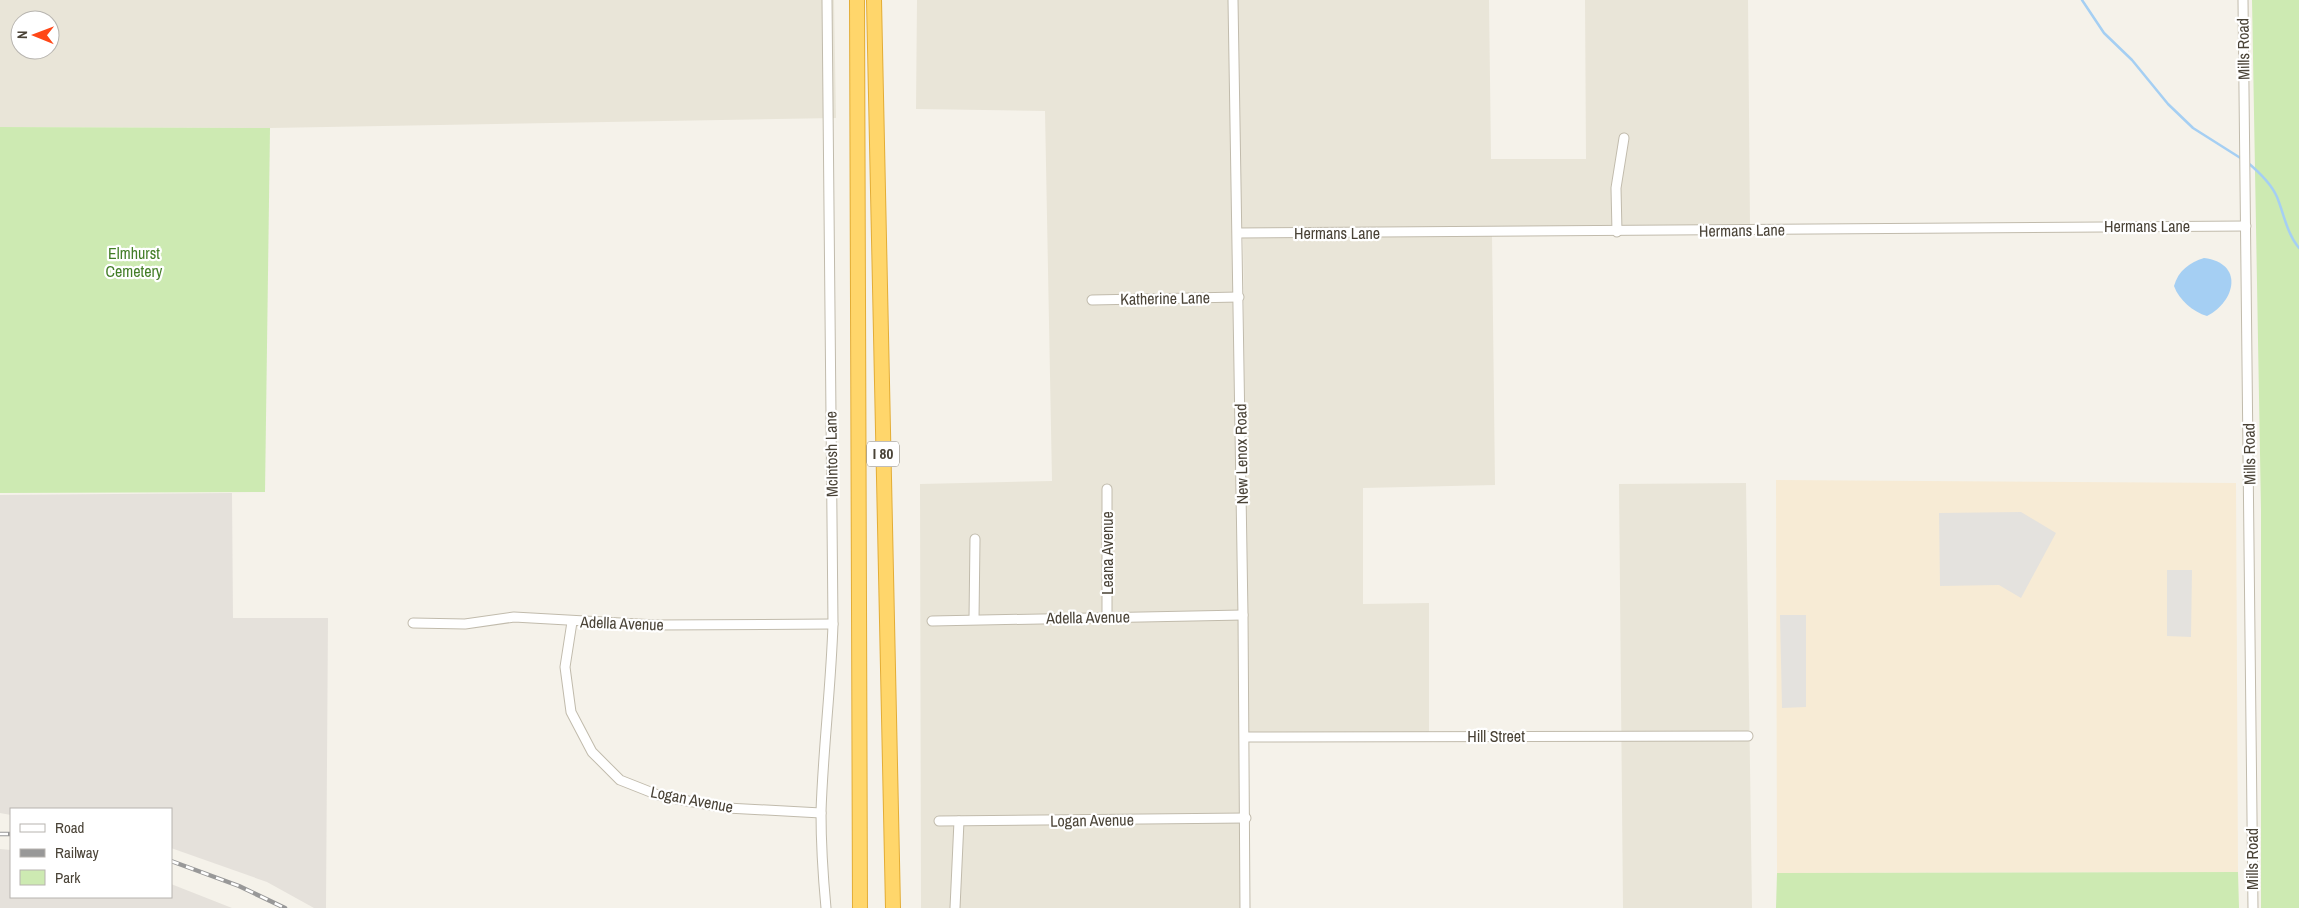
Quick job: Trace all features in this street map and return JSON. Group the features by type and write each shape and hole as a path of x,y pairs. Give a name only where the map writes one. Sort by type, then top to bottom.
{"highway":[{"name":"I 80","path":"857,0 860,908"},
{"name":"I 80","path":"874,0 893,908"}],"street":[{"name":"McIntosh Lane","path":"826,908 821,813 824,748 832,675 833,624 827,0"},
{"name":"New Lenox Road","path":"1233,0 1245,737 1245,908"},
{"name":"Mills Road","path":"2243,0 2253,908"},
{"path":"1617,232 1616,188 1624,138"},
{"name":"Hermans Lane","path":"1238,233 1617,232 2246,226"},
{"name":"Katherine Lane","path":"1092,300 1239,297"},
{"name":"Leana Avenue","path":"1107,489 1107,616"},
{"path":"974,619 976,539"},
{"name":"Adella Avenue","path":"932,621 1107,616 1243,615"},
{"name":"Adella Avenue","path":"413,623 465,624 514,617 572,622 656,625 833,624"},
{"name":"Logan Avenue","path":"572,622 566,667 571,712 592,752 620,780 658,795 688,802 727,808 821,813"},
{"name":"Hill Street","path":"1245,737 1748,736"},
{"name":"Logan Avenue","path":"939,821 1246,818"},
{"path":"955,908 959,821"}],"shaded area":[{"path":"0,0 834,0 836,118 270,128 0,127"},
{"path":"917,0 1230,0 1242,908 921,908 920,484 1052,481 1045,111 916,109"},
{"path":"1238,0 1489,0 1491,159 1586,159 1585,0 1748,0 1750,227 1241,230"},
{"path":"1492,236 1495,485 1363,488 1363,604 1429,603 1429,733 1248,733 1243,237"},
{"path":"1776,480 2236,483 2238,872 1777,873"},
{"path":"1746,483 1752,908 1623,908 1619,484"},
{"path":"232,493 233,618 328,618 326,908 314,908 267,882 172,848 172,808 10,808 10,815 0,813 0,495"},
{"path":"2021,512 2056,533 2021,598 1999,585 1940,586 1939,513"},
{"path":"2167,570 2192,570 2191,637 2167,636"},
{"path":"1780,615 1806,615 1806,707 1782,708"},
{"path":"0,849 10,850 10,898 172,898 172,884 232,908 0,908"}],"green space":[{"path":"2252,0 2299,0 2299,908 2261,908 2261,510"},
{"name":"Elmhurst Cemetery","path":"0,127 270,128 265,492 0,493"},
{"path":"2238,872 2239,908 1776,908 1777,873"}],"water":[{"path":"2204,258 2217,261 2225,267 2230,275 2231,283 2224,301 2207,316 2187,305 2179,296 2174,286 2178,276 2185,268"}],"waterway":[{"path":"2082,0 2104,33 2132,60 2168,104 2193,128 2242,159"},
{"path":"2247,162 2271,187 2289,230 2299,248"}],"railway":[{"path":"0,834 10,834"},
{"path":"172,861 239,886 285,908"}]}
